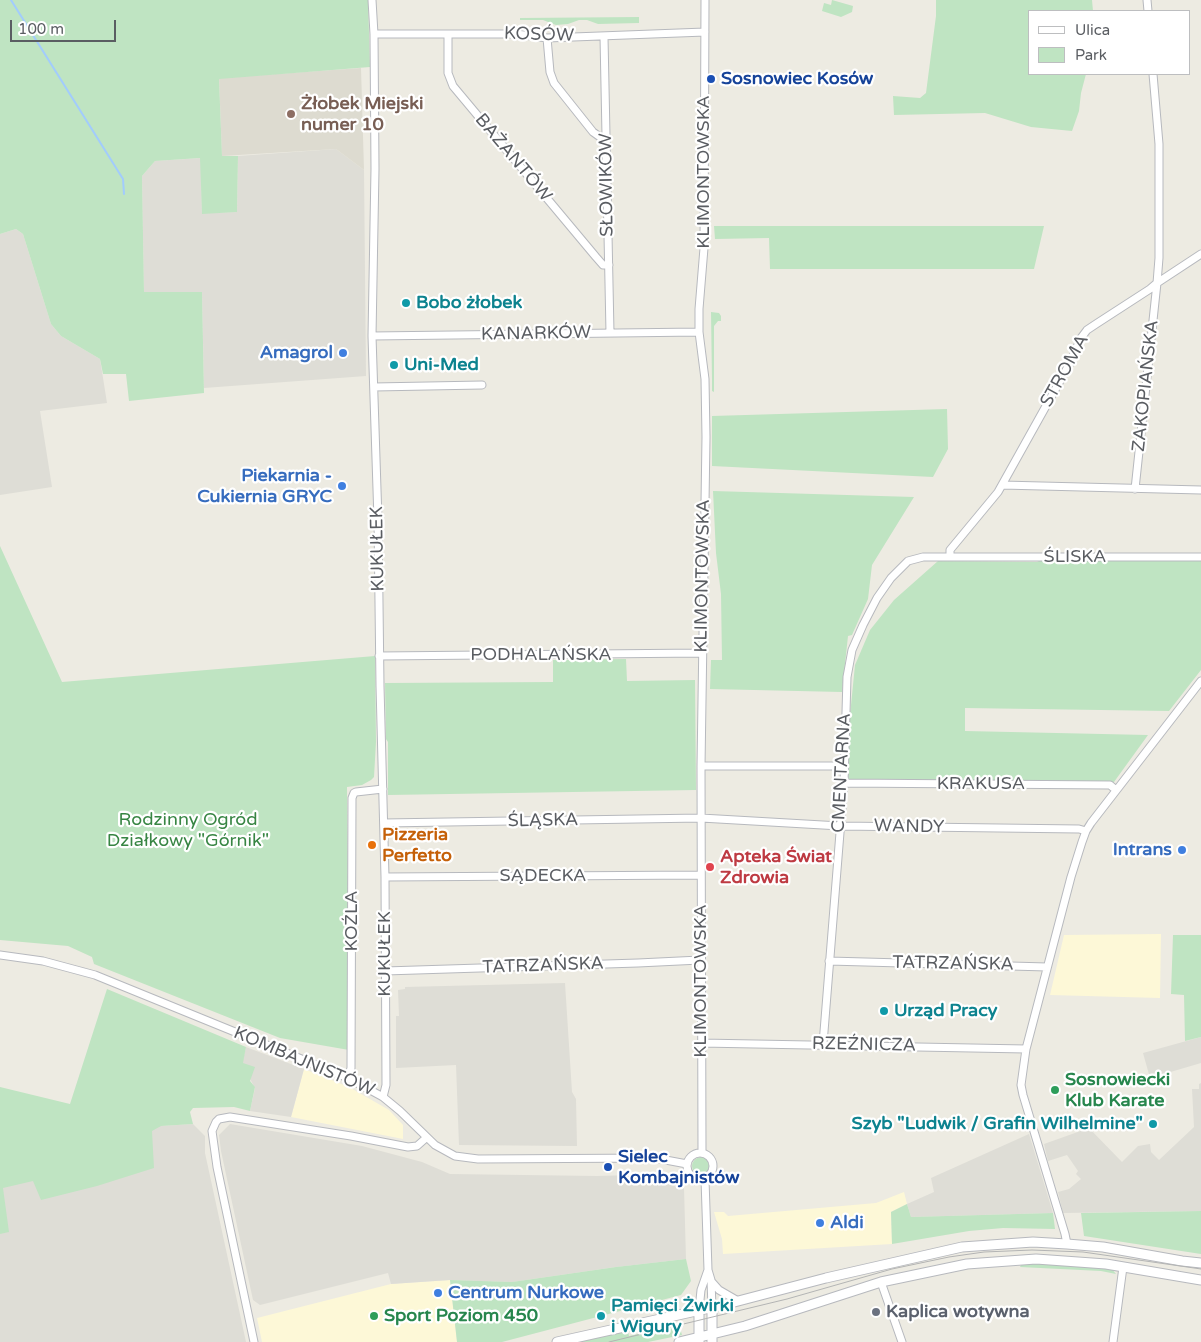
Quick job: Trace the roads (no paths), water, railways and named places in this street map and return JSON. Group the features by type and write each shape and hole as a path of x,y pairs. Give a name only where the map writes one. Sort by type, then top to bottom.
{"street":[{"name":"KUKUŁEK","path":"372,0 374,34 375,218 372,336 384,823 386,1085 383,1097"},
{"name":"KLIMONTOWSKA","path":"702,1153 700,960 701,766 706,418 705,379 699,332 704,248 705,0"},
{"name":"KOSÓW","path":"374,34 516,34 547,38 705,32"},
{"name":"BAŻANTÓW","path":"448,34 448,73 454,86 596,258 603,265 609,265"},
{"name":"SŁOWIKÓW","path":"604,37 610,332"},
{"path":"547,38 550,72 554,83 593,132 600,137 606,137"},
{"path":"1153,75 1159,144 1159,258 1157,283"},
{"name":"STROMA","path":"950,557 950,550 998,492 1087,330 1201,254"},
{"name":"ZAKOPIAŃSKA","path":"1135,489 1157,283"},
{"name":"KANARKÓW","path":"372,336 699,332"},
{"path":"374,388 482,385"},
{"path":"1002,485 1201,490"},
{"name":"ŚLISKA","path":"950,557 1201,556"},
{"name":"CMENTARNA","path":"823,1044 844,783 847,677 852,650 877,598 908,561 924,557 950,557"},
{"name":"PODHALAŃSKA","path":"380,656 702,653"},
{"path":"1067,1244 1023,1095 1021,1084 1026,1049 1071,877 1086,832 1201,680"},
{"path":"701,766 844,766"},
{"name":"KRAKUSA","path":"844,783 1110,785 1116,790"},
{"name":"KOŹLA","path":"348,1078 351,1068 352,798 356,792 383,789"},
{"name":"ŚLĄSKA","path":"384,823 701,818"},
{"name":"WANDY","path":"701,818 840,826 1079,828 1086,832"},
{"name":"SĄDECKA","path":"384,878 701,875"},
{"name":"KOMBAJNISTÓW","path":"0,954 43,961 95,975 348,1078 383,1097 400,1111 426,1138 450,1154 468,1159 643,1157 687,1164"},
{"name":"TATRZAŃSKA","path":"385,971 638,964 700,960"},
{"name":"TATRZAŃSKA","path":"829,961 1047,967"},
{"name":"RZEŹNICZA","path":"701,1043 1026,1049"},
{"path":"254,1342 217,1167 212,1131 216,1122 219,1119 230,1117 408,1147 416,1146 426,1138"},
{"path":"702,1153 709,1156 714,1166 712,1174 705,1179 698,1180 692,1177 688,1171 687,1164 692,1156 702,1153"},
{"path":"705,1179 708,1270 711,1280 712,1338"},
{"path":"557,1342 712,1308 826,1278 962,1247 1033,1242 1067,1244 1103,1247 1201,1263"},
{"path":"679,1342 712,1338 881,1282 967,1264 1015,1259 1045,1259 1123,1266 1201,1280"},
{"path":"1112,1342 1123,1266"},
{"path":"699,1340 701,1290 708,1270"},
{"path":"711,1280 719,1290 738,1301"},
{"path":"881,1282 902,1342"}],"waterway":[{"path":"11,0 123,179 124,194"}],"tram line":[{"path":"609,1342 787,1299 892,1269 984,1252 1032,1250 1083,1252 1201,1269"}],"place":[{"name":"Sosnowiec Kosów","path":"711,79"},
{"name":"Żłobek Miejski numer 10","path":"291,114"},
{"name":"Bobo żłobek","path":"406,303"},
{"name":"Amagrol","path":"343,353"},
{"name":"Uni-Med","path":"394,365"},
{"name":"Piekarnia - Cukiernia GRYC","path":"342,486"},
{"name":"Pizzeria Perfetto","path":"372,845"},
{"name":"Intrans","path":"1182,850"},
{"name":"Apteka Świat Zdrowia","path":"710,867"},
{"name":"Urząd Pracy","path":"884,1011"},
{"name":"Sosnowiecki Klub Karate","path":"1055,1090"},
{"name":"Szyb \"Ludwik / Grafin Wilhelmine\"","path":"1153,1124"},
{"name":"Sielec Kombajnistów","path":"608,1167"},
{"name":"Aldi","path":"820,1223"},
{"name":"Centrum Nurkowe","path":"438,1293"},
{"name":"Kaplica wotywna","path":"876,1312"},
{"name":"Sport Poziom 450","path":"374,1316"},
{"name":"Pamięci Żwirki i Wigury","path":"601,1316"}],"park label":[{"name":"Rodzinny Ogród Działkowy \"Górnik\"","path":"188,830"}]}
